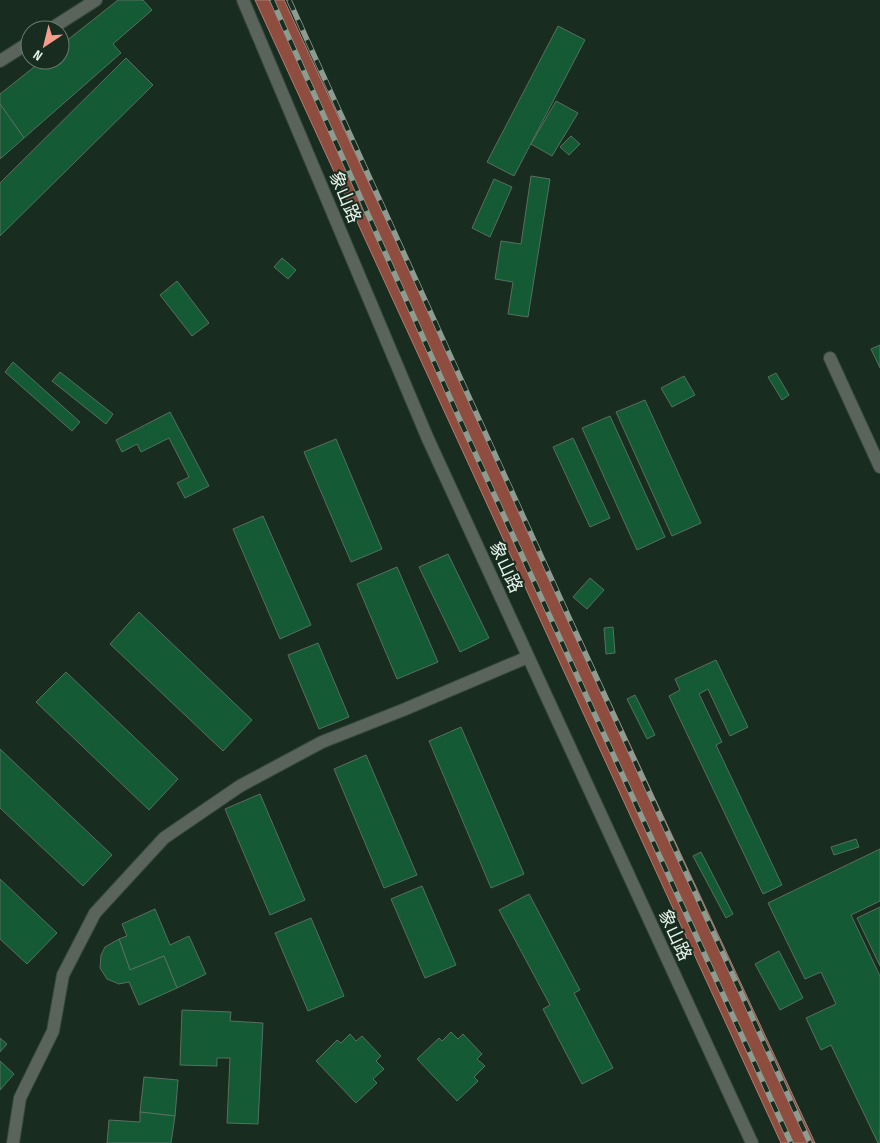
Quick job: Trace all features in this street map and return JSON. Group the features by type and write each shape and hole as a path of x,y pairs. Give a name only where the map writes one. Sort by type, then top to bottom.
{"street":[{"path":"65,20 96,0"},
{"name":"象山路","path":"244,0 428,439 752,1143"},
{"path":"0,61 20,48"},
{"path":"830,358 880,467"},
{"path":"12,1143 20,1098 52,1031 62,976 95,913 164,838 240,786 322,742 528,657"}],"shaded area":[{"path":"255,0 284,0 815,1143 781,1143"}],"building":[{"path":"118,0 143,0 152,10 113,44 121,53 24,138 0,104 0,94 30,70 70,70 70,38"},
{"path":"558,26 585,40 514,176 487,162"},
{"path":"126,58 153,85 0,236 0,183"},
{"path":"556,101 578,113 552,156 531,144"},
{"path":"0,104 24,138 0,159"},
{"path":"571,136 580,144 569,155 560,147"},
{"path":"531,176 550,179 528,317 508,314 513,282 495,279 501,241 521,244"},
{"path":"494,179 512,187 490,237 472,228"},
{"path":"282,258 296,270 288,279 274,267"},
{"path":"177,281 209,323 192,336 160,295"},
{"path":"880,345 880,368 871,349"},
{"path":"13,362 80,422 72,431 5,372"},
{"path":"60,372 113,414 106,424 52,381"},
{"path":"776,373 789,395 782,400 768,377"},
{"path":"684,376 695,395 672,407 661,388"},
{"path":"645,400 701,523 672,536 616,412"},
{"path":"170,412 209,486 185,498 177,483 189,477 169,438 141,452 137,444 122,452 116,440"},
{"path":"610,416 665,537 637,550 582,428"},
{"path":"573,438 610,518 590,527 553,447"},
{"path":"336,439 382,549 351,562 304,452"},
{"path":"263,516 311,625 280,639 233,529"},
{"path":"448,554 489,638 460,652 419,567"},
{"path":"397,567 438,662 397,679 357,584"},
{"path":"590,578 604,590 587,609 573,597"},
{"path":"139,612 252,720 223,751 110,644"},
{"path":"613,627 615,653 606,654 604,628"},
{"path":"318,643 349,717 319,729 288,655"},
{"path":"716,660 748,727 730,736 708,689 699,694 722,742 716,745 782,885 763,894 669,696 680,690 675,679"},
{"path":"66,672 178,779 149,810 36,702"},
{"path":"635,695 655,735 647,739 627,699"},
{"path":"461,727 524,874 491,888 429,741"},
{"path":"0,749 112,855 83,886 0,808"},
{"path":"366,755 417,875 384,888 334,769"},
{"path":"260,794 305,900 270,915 225,809"},
{"path":"856,839 859,847 834,855 831,847"},
{"path":"880,849 880,901 851,915 880,976 880,1143 878,1143 831,1045 821,1050 806,1018 836,1004 821,972 805,979 768,903"},
{"path":"701,852 733,914 726,918 693,856"},
{"path":"0,879 57,933 27,964 0,939"},
{"path":"422,886 456,965 425,978 391,899"},
{"path":"529,894 580,990 574,993 613,1068 582,1084 543,1009 550,1005 499,910"},
{"path":"880,907 880,966 857,918"},
{"path":"155,909 170,945 189,936 206,974 177,988 164,956 130,970 119,939 127,936 122,924"},
{"path":"311,918 344,996 308,1011 275,933"},
{"path":"119,939 130,970 164,956 177,988 139,1005 129,982 119,984 107,979 100,968 101,955 105,947"},
{"path":"779,951 803,998 780,1010 755,964"},
{"path":"182,1010 231,1012 230,1021 263,1023 258,1124 227,1123 230,1058 217,1058 217,1066 180,1065"},
{"path":"451,1032 458,1039 463,1034 482,1054 477,1059 485,1066 474,1077 478,1081 457,1101 417,1059 439,1038 442,1041"},
{"path":"350,1034 356,1041 362,1036 381,1056 376,1061 384,1069 373,1079 377,1083 356,1103 316,1061 337,1040 341,1043"},
{"path":"0,1038 7,1044 0,1052"},
{"path":"0,1061 14,1074 0,1090"},
{"path":"144,1077 178,1080 175,1116 140,1112"},
{"path":"140,1112 175,1116 171,1143 107,1143 109,1120 140,1122"}],"railway":[{"path":"272,0 460,420 791,1143"},
{"path":"289,0 810,1143"}]}
